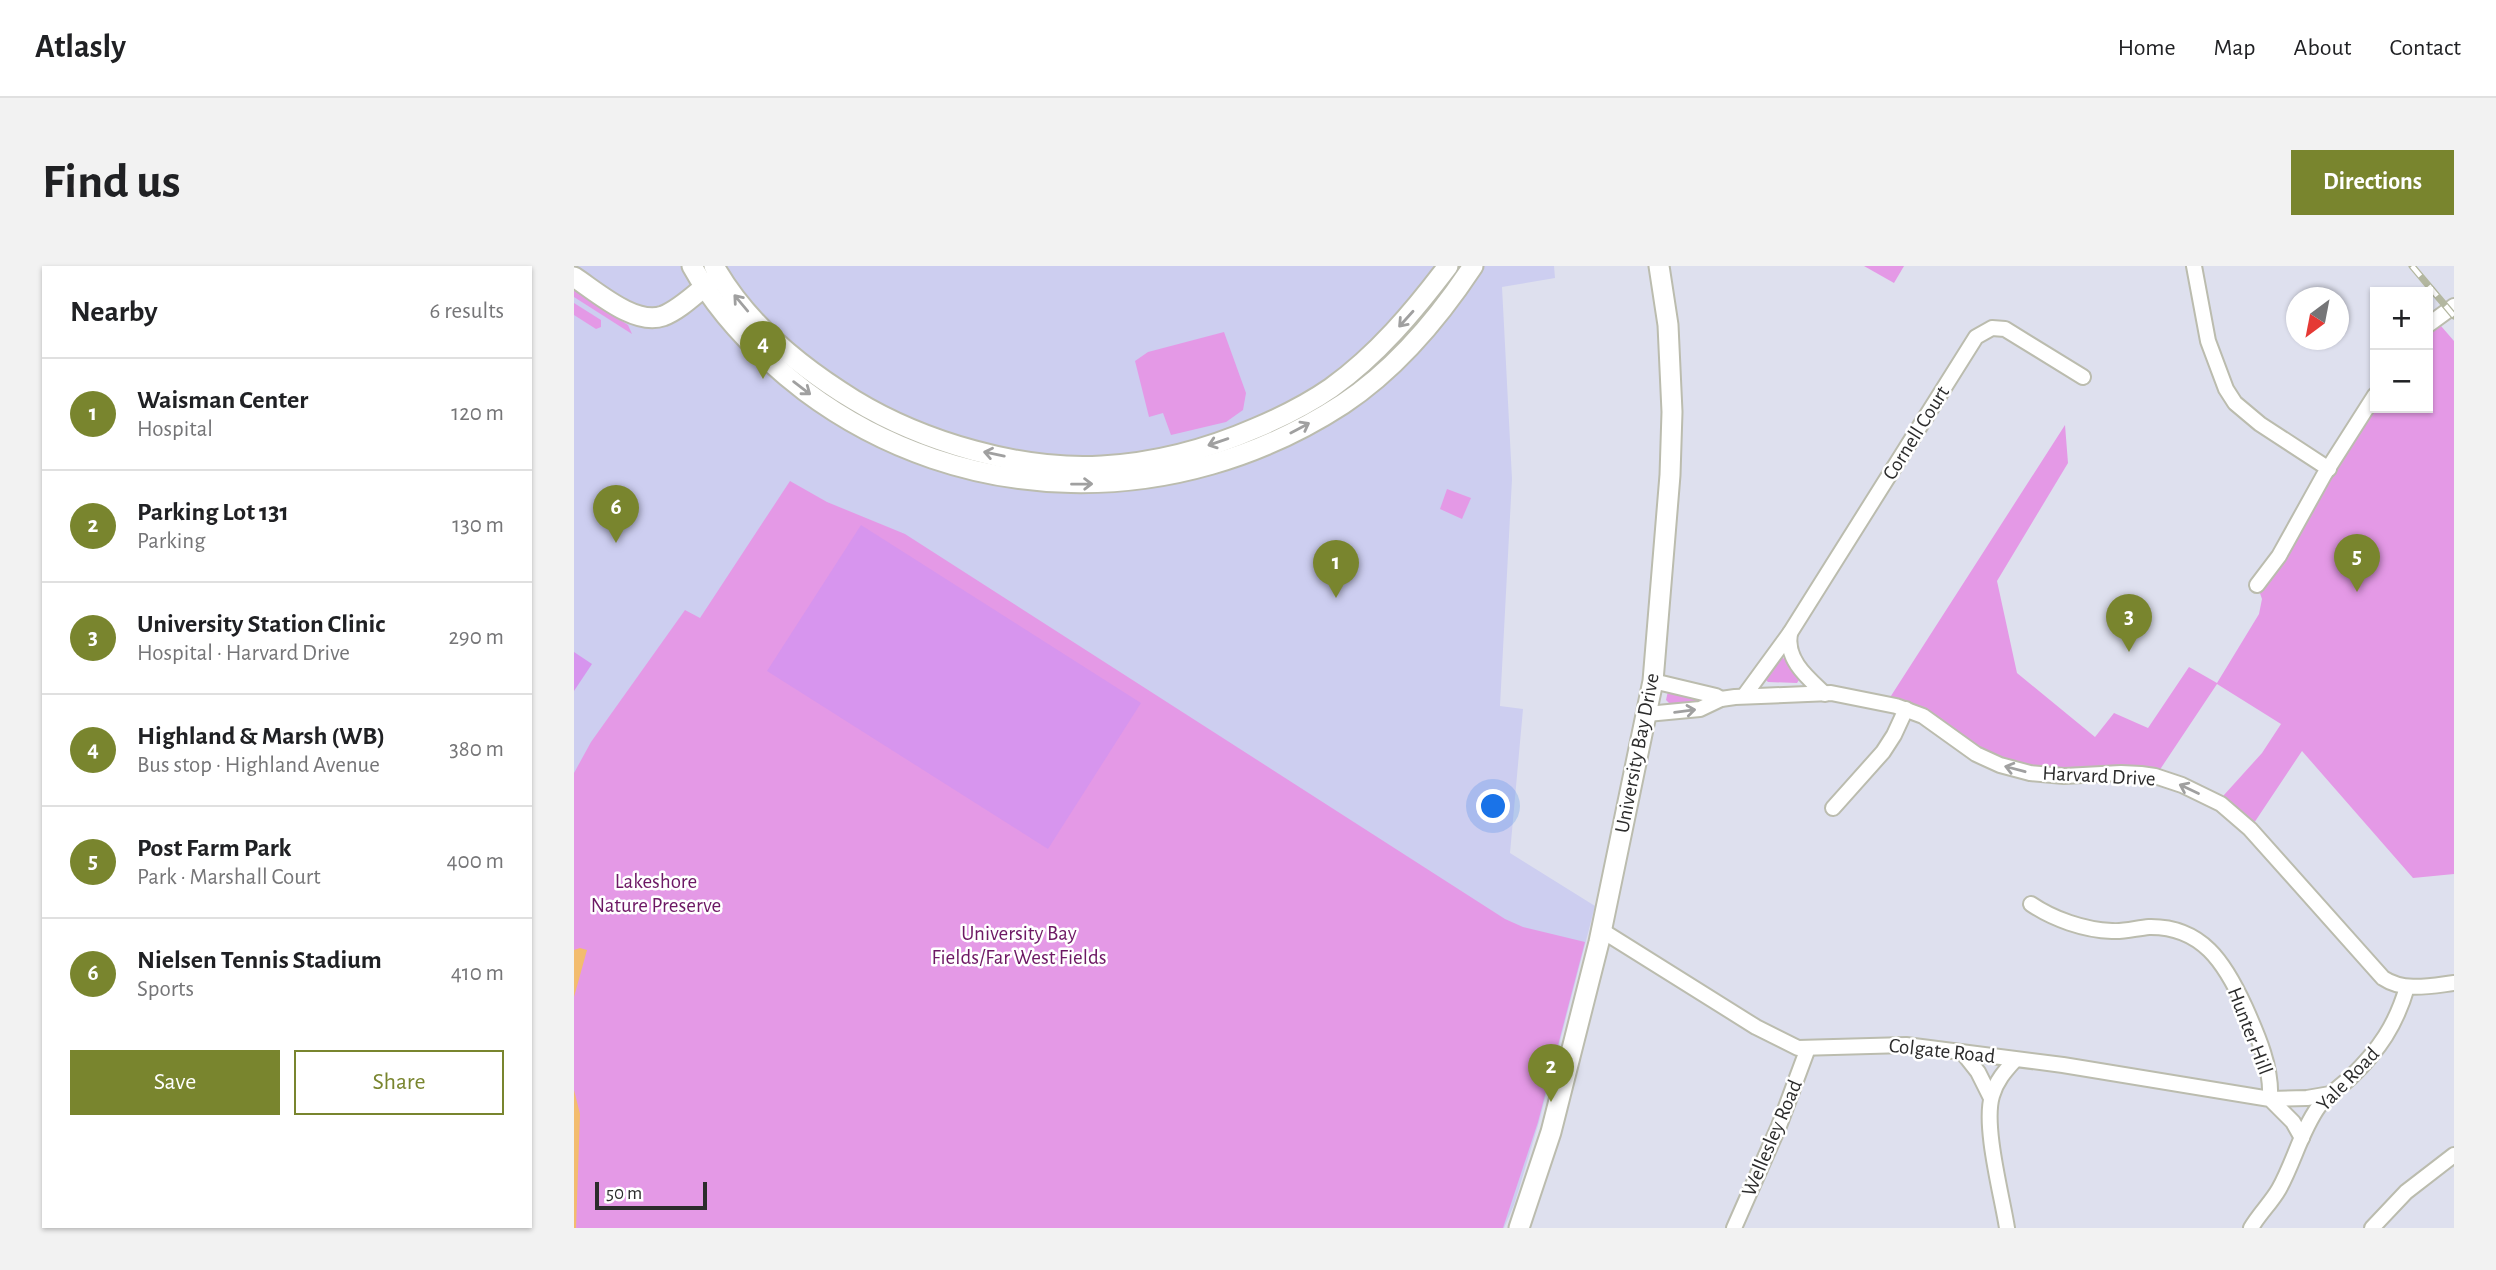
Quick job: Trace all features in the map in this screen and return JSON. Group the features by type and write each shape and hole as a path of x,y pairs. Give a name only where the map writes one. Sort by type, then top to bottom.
{"street":[{"path":"692,266 712,276 789,354 830,386 883,417 929,437 1000,456 1054,465 1101,466 1157,459 1215,444 1280,417 1315,398 1356,368 1383,342 1421,302 1448,266"},
{"path":"712,276 742,334 784,374 844,417 886,439 933,459 989,474 1053,483 1117,483 1177,474 1218,461 1288,434 1344,403 1407,350 1442,311 1473,266"},
{"name":"University Bay Drive","path":"1519,1228 1551,1132 1601,930 1653,681 1670,475 1672,412 1668,325 1660,266"},
{"path":"2194,266 2208,341 2226,389 2235,403 2260,424 2329,469"},
{"path":"574,277 635,316 649,318 669,312 712,276"},
{"path":"2433,321 2454,306"},
{"name":"Cornell Court","path":"1744,696 1790,633 1976,337 1992,328 2005,329 2083,377"},
{"path":"2258,585 2279,556 2370,403"},
{"path":"1790,633 1789,645 1796,663 1825,694"},
{"name":"Harvard Drive","path":"1653,681 1721,699"},
{"name":"Harvard Drive","path":"1647,714 1700,709 1721,699 1744,696 1825,694 1906,709 1923,716 1976,754 2000,765 2030,773 2064,776 2121,773 2155,776 2182,785 2221,804 2250,829 2377,973 2392,984 2407,987"},
{"path":"1833,808 1883,752 1906,709"},
{"name":"Hunter Hill","path":"2031,904 2047,915 2112,932 2149,928 2172,929 2188,933 2201,941 2228,975 2245,1007 2268,1068 2270,1099"},
{"name":"Colgate Road","path":"1601,930 1756,1027 1791,1045 1808,1048 1906,1045 2063,1065 2270,1099 2330,1094"},
{"path":"2407,987 2454,983"},
{"name":"Yale Road","path":"2251,1228 2277,1192 2318,1108 2382,1043 2396,1021 2407,987"},
{"name":"Wellesley Road","path":"1734,1228 1779,1126 1808,1048"},
{"path":"1963,1053 1978,1072 1991,1098"},
{"path":"2007,1228 1995,1168 1990,1110 1991,1098 2000,1076 2015,1059"},
{"path":"2270,1099 2293,1122 2302,1138"},
{"path":"2372,1228 2406,1192 2454,1155"}],"shaded area":[{"path":"574,266 1554,266 1555,278 1502,287 1512,479 1500,706 1523,709 1510,853 1595,906 1539,1122 1514,1205 1504,1228 574,1228"},
{"path":"861,525 1141,703 1048,849 767,671"},
{"path":"574,652 592,664 574,691"},
{"path":"574,950 587,950 574,997"},
{"path":"574,1090 580,1114 576,1228 574,1228"}],"green space":[{"path":"1864,266 1904,266 1894,283"},
{"path":"1441,289 1434,310 1386,361 1326,407 1323,402"},
{"path":"574,290 628,325 632,334 574,297"},
{"path":"574,303 601,320 601,327 596,329 574,315"},
{"path":"2435,319 2454,341 2454,874 2413,878 2302,751 2250,829 2221,804 2224,795 2262,753 2281,724 2217,684 2159,771 2042,767 2005,761 1948,728 1889,699 2065,425 2068,463 1997,581 2017,673 2095,737 2114,713 2148,728 2189,667 2217,683 2259,614 2262,599 2257,585 2370,403 2370,413 2433,413"},
{"path":"1224,332 1246,393 1243,410 1226,422 1171,435 1163,413 1149,417 1135,361 1148,352"},
{"name":"University Bay Fields/Far West Fields","path":"790,481 827,502 905,534 1505,919 1523,927 1585,942 1538,1122 1503,1228 574,1228 574,773 591,742 685,610 700,618"},
{"path":"1447,489 1471,498 1462,519 1440,509"},
{"path":"1782,658 1787,659 1799,680 1797,683 1766,680"},
{"path":"1668,691 1698,700 1693,704 1669,703 1666,700"}],"railway":[{"path":"2412,266 2454,316"}],"place":[{"name":"Highland & Marsh (WB)","path":"763,379"},
{"name":"Nielsen Tennis Stadium","path":"616,543"},
{"name":"Post Farm Park","path":"2357,592"},
{"name":"Waisman Center","path":"1336,598"},
{"name":"University Station Clinic","path":"2129,652"},
{"name":"Parking Lot 131","path":"1551,1102"}],"park label":[{"name":"Lakeshore Nature Preserve","path":"656,893"}]}
